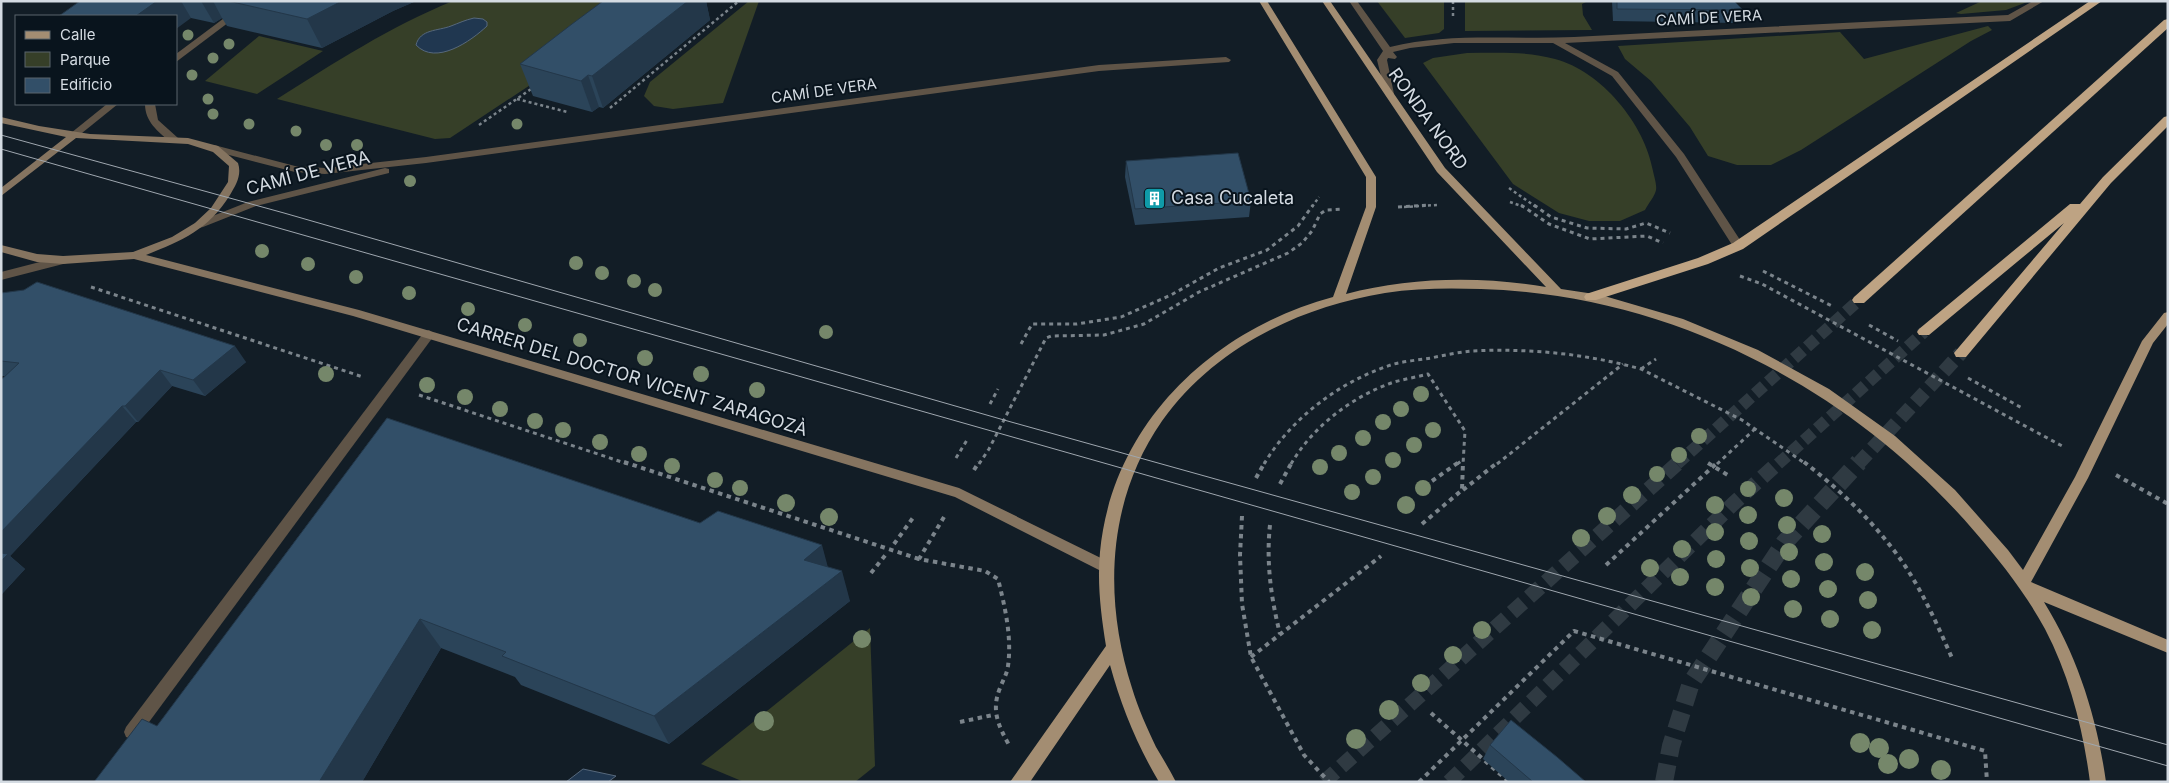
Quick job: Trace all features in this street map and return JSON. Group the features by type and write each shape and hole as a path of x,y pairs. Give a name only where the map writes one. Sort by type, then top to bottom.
{"highway":[{"path":"1591,297 1703,260 1738,246 2097,1"},
{"path":"1859,300 2168,22"},
{"path":"1961,352 2107,180 2168,119"},
{"path":"1924,332 2107,180"}],"main road":[{"path":"1263,1 1371,178 1371,207 1338,299"},
{"name":"RONDA NORD","path":"1326,1 1441,170 1557,291"},
{"path":"1168,782 1158,767 1130,706 1114,647 1108,606 1106,567 1116,502 1127,471 1151,426 1170,400 1198,372 1245,338 1305,309 1379,290 1448,284 1510,285 1557,291 1591,297 1649,312 1708,333 1768,360 1825,393 1881,431 1934,476 1981,526 2026,586 2054,632 2074,677 2093,744 2098,782"},
{"path":"2026,586 2148,341 2168,316"},
{"path":"2026,586 2168,647"},
{"path":"1018,782 1024,777 1114,647"}],"street":[{"path":"178,58 253,1"},
{"path":"1353,1 1391,54 1382,60 1389,94"},
{"name":"CAMÍ DE VERA","path":"1391,54 1427,42 1453,40 1554,40 2010,18 2040,1"},
{"name":"CAMÍ DE VERA","path":"1554,40 1614,74 1680,156 1738,246"},
{"path":"178,66 194,47"},
{"name":"CAMÍ DE VERA","path":"214,148 295,169 325,171 426,160 1099,68 1226,60"},
{"path":"1,193 112,105"},
{"path":"150,105 149,111 153,121 174,140"},
{"path":"1,120 25,127 74,135 174,140 214,148 234,165 233,182 214,210 199,225 176,239 134,255 63,260 37,258 13,253 1,248"},
{"name":"CAMÍ DE VERA","path":"199,225 252,204 426,160"},
{"name":"CARRER DEL DOCTOR VICENT ZARAGOZÀ","path":"134,255 429,334 959,493 1106,567"},
{"path":"1,276 63,260"},
{"path":"124,742 429,334"}],"path":[{"path":"603,114 739,1"},
{"path":"476,127 540,83"},
{"path":"516,99 569,113"},
{"path":"1510,188 1551,217 1587,228 1626,229 1646,223 1670,233"},
{"path":"1021,344 1032,324 1077,324 1121,317 1171,295 1219,268 1267,250 1298,226 1319,197"},
{"path":"1507,202 1516,202 1548,224 1590,239 1647,236 1657,241"},
{"path":"1763,271 1840,310"},
{"path":"1749,279 2015,420"},
{"path":"87,285 920,559"},
{"path":"1866,324 1900,342"},
{"path":"1256,478 1276,444 1302,417 1325,399 1356,380 1394,364 1471,351 1544,351 1623,364 1641,369 1756,428 1818,474 1850,501 1879,532 1901,560 1925,601 1952,658"},
{"path":"1641,369 1656,359"},
{"path":"1422,524 1462,490 1623,364"},
{"path":"1280,484 1287,469 1308,438 1333,418 1363,398 1394,382 1428,374 1465,431 1462,490"},
{"path":"1961,375 2022,408"},
{"path":"990,404 998,389"},
{"path":"1606,565 1756,428"},
{"path":"956,458 967,440"},
{"path":"1432,481 1464,459"},
{"path":"1708,463 1731,477"},
{"path":"894,544 915,515"},
{"path":"1242,516 1240,555 1242,604 1251,657 1304,755 1329,782"},
{"path":"1270,525 1268,574 1280,634"},
{"path":"871,573 887,553"},
{"path":"1251,657 1380,556"},
{"path":"1419,782 1574,631 1985,751 1987,782"},
{"path":"1431,712 1509,782"},
{"path":"960,722 994,715"}],"green space":[{"path":"453,1 645,1 562,64 450,138 435,139 277,99 385,34"},
{"path":"749,1 759,1 723,103 673,109 654,106 644,96 650,82"},
{"path":"1377,1 1444,1 1444,29 1439,33 1405,38"},
{"path":"1465,1 1588,1 1582,4 1583,15 1592,30 1465,31"},
{"path":"1982,1 2030,1 2006,10 1956,13"},
{"path":"1988,26 1992,30 1971,41 1801,150 1771,165 1737,165 1708,156 1690,127 1651,81 1625,59 1618,46 1840,32 1864,59"},
{"path":"259,36 323,51 257,94 205,81"},
{"path":"1467,53 1544,56 1572,65 1604,87 1631,118 1641,135 1648,153 1656,188 1645,210 1620,221 1589,221 1559,213 1513,184 1423,63 1433,58"},
{"path":"870,628 875,766 855,782 744,782 701,764"}],"water":[{"path":"474,18 483,19 487,22 487,26 472,38 453,49 433,53 424,51 416,45 425,33"},
{"path":"583,769 616,776 608,782 566,782"}],"building":[{"path":"80,1 157,1 137,15 60,15"},
{"path":"228,1 342,1 307,19"},
{"path":"603,1 688,1 592,76 588,75 581,81 520,64 572,24"},
{"path":"1617,1 1734,1 1743,10 1617,9"},
{"path":"1238,153 1251,201 1135,209 1126,161"},
{"path":"37,282 235,346 193,380 160,370 125,406 122,406 1,532 1,380 19,363 1,361 1,293 24,290"},
{"path":"387,418 700,523 718,511 822,545 804,560 842,571 654,716 502,656 506,652 420,619 319,782 94,782 142,719 157,726"},
{"path":"1,553 8,554 1,561"},
{"path":"1511,720 1586,782 1533,782 1490,745"}],"tunnel":[{"path":"1677,464 1859,300"},
{"path":"1778,464 1924,332"},
{"path":"1858,464 1961,353"},
{"path":"1324,782 1679,462"},
{"path":"1449,782 1733,504 1779,462"},
{"path":"1664,782 1671,746 1691,683 1785,542 1859,462"}],"tram line":[{"path":"1,135 284,213 1004,420 2168,745"},
{"path":"1,149 2168,766"}],"place":[{"name":"Casa Cucaleta","path":"1155,198"}]}
